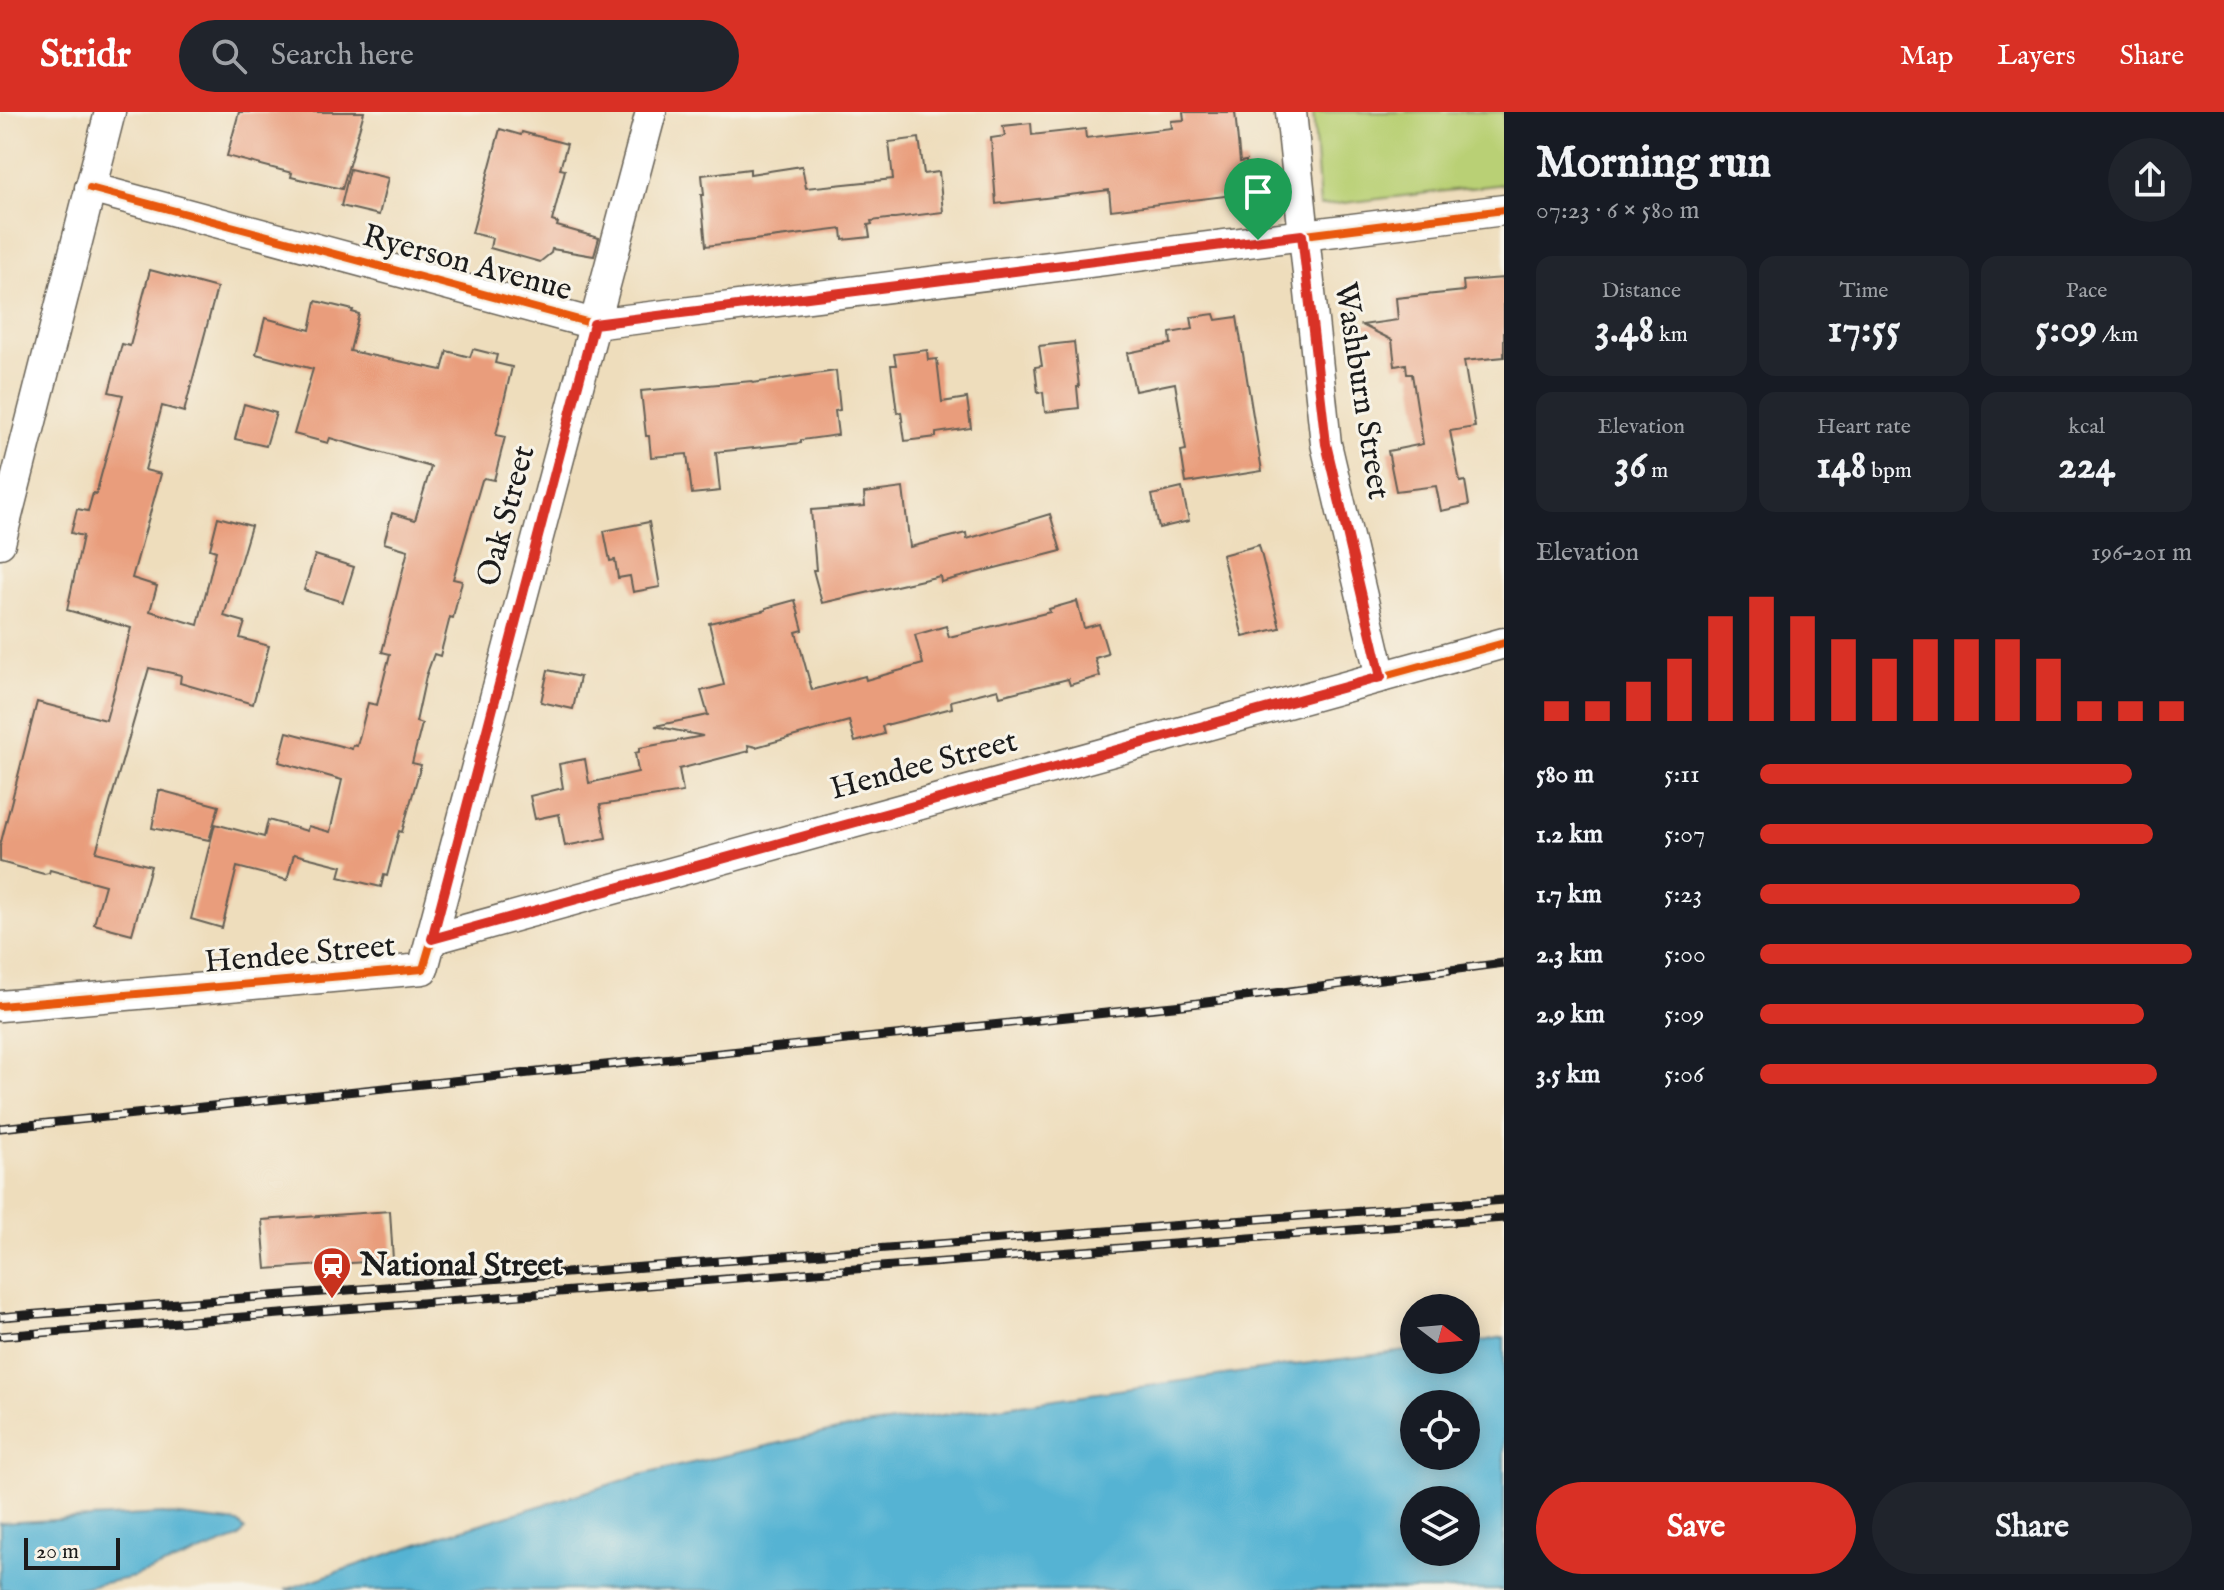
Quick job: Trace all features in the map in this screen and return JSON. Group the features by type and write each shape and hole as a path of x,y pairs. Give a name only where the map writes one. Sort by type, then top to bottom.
{"street":[{"path":"0,543 110,112"},
{"name":"Oak Street","path":"432,939 651,112"},
{"name":"Washburn Street","path":"1291,112 1326,444 1381,677"},
{"name":"Ryerson Avenue","path":"90,188 594,324 1504,210"},
{"name":"Hendee Street","path":"0,1006 423,969 432,939 1504,643"}],"green space":[{"path":"1313,112 1504,112 1504,184 1320,206"}],"water":[{"path":"1504,1337 1504,1590 285,1590 444,1535 644,1474 837,1430 1400,1352 1400,1374 1480,1374 1480,1341"},
{"path":"163,1514 238,1523 245,1530 239,1538 134,1577 68,1590 0,1590 0,1523"}],"building":[{"path":"239,112 364,112 342,189 291,177 292,173 227,156"},
{"path":"1183,112 1235,112 1240,162 1246,161 1250,193 1111,210 1109,190 996,204 991,138 1005,136 1003,126 1031,123 1032,135 1085,129 1086,138 1172,128 1171,121 1184,120"},
{"path":"500,129 567,144 560,169 565,170 552,221 558,223 557,226 599,238 594,256 552,249 540,262 490,248 492,238 472,233"},
{"path":"919,138 924,174 939,172 943,212 871,221 872,224 868,225 870,237 843,240 842,229 706,246 702,175 750,169 750,174 802,166 806,188 893,179 889,142"},
{"path":"350,169 388,178 379,215 341,206"},
{"path":"150,270 217,288 184,412 162,406 145,470 161,474 132,578 157,586 150,611 198,625 216,551 210,549 218,517 251,526 224,616 245,622 240,638 269,646 253,704 180,683 181,675 149,668 96,852 151,866 132,934 94,924 105,885 50,870 44,874 0,862 0,846 37,702 106,720 131,628 67,610 83,536 71,533 77,509 88,511 93,493 96,494 123,395 109,392 122,344 130,346"},
{"path":"1504,278 1504,357 1464,361 1475,427 1450,431 1460,482 1465,481 1469,505 1441,511 1436,486 1396,491 1388,451 1423,444 1412,374 1407,374 1406,364 1395,366 1392,340 1362,325 1398,320 1396,298 1464,291 1463,281"},
{"path":"316,301 359,314 350,351 442,370 447,351 470,357 473,349 497,355 495,363 512,367 496,435 505,437 494,480 482,480 453,579 462,581 453,618 450,617 440,656 434,654 426,676 416,722 422,724 412,763 421,765 402,832 399,831 381,887 339,877 342,866 294,854 287,880 237,867 222,928 191,919 215,824 264,837 268,820 307,831 308,826 330,832 342,780 279,762 287,732 352,749 353,745 357,746 368,703 377,705 390,654 382,652 408,550 384,543 392,513 415,520 431,467 330,438 328,443 294,434 313,369 256,354 265,318 310,330"},
{"path":"1214,314 1216,320 1237,317 1262,471 1186,483 1181,451 1186,450 1175,383 1135,391 1127,353 1171,344 1170,333 1193,329 1191,317"},
{"path":"1074,342 1079,408 1045,412 1043,392 1038,393 1035,367 1042,366 1039,346"},
{"path":"927,350 928,360 937,359 942,402 967,398 971,428 905,441 901,412 897,413 891,365 896,365 894,354"},
{"path":"836,371 840,410 835,411 838,435 801,440 801,443 716,452 720,491 692,494 687,454 651,457 641,391 753,383"},
{"path":"244,404 276,413 266,446 235,439"},
{"path":"903,488 910,547 966,533 967,539 1050,514 1061,551 941,582 940,576 822,603 813,570 816,570 811,510 865,506 864,493"},
{"path":"1182,488 1189,521 1159,528 1152,495"},
{"path":"649,522 660,587 633,592 630,576 618,578 615,560 610,561 604,531"},
{"path":"1259,545 1280,628 1243,637 1222,555"},
{"path":"315,555 354,567 343,602 304,590"},
{"path":"795,600 803,630 796,632 812,690 865,676 866,680 923,664 915,635 946,626 949,637 1050,612 1049,609 1077,601 1084,628 1099,624 1108,654 1095,658 1100,676 1070,685 1068,679 1000,696 998,689 951,701 952,708 882,726 884,734 855,742 849,721 756,747 748,745 749,751 679,769 683,792 600,805 606,838 565,846 559,814 535,819 530,796 563,788 559,764 585,759 589,783 638,772 635,753 639,752 639,748 703,736 655,726 708,715 701,691 724,685 709,623"},
{"path":"548,670 580,677 573,709 541,702"},
{"path":"159,790 219,806 209,840 152,828"},
{"name":"National Street","path":"390,1211 393,1260 266,1269 262,1220"}],"railway":[{"path":"0,1128 1183,1005 1504,963"},
{"path":"0,1317 1504,1200"},
{"path":"0,1336 1504,1218"}],"cycle path":[{"path":"90,188 594,324 1504,210"},
{"path":"0,1006 423,969 432,939 1504,643"}],"place":[{"name":"National Street","path":"332,1300"}],"route":[{"path":"1302,235 1326,444 1381,677 432,939 594,324 1258,240 1302,235"}]}
